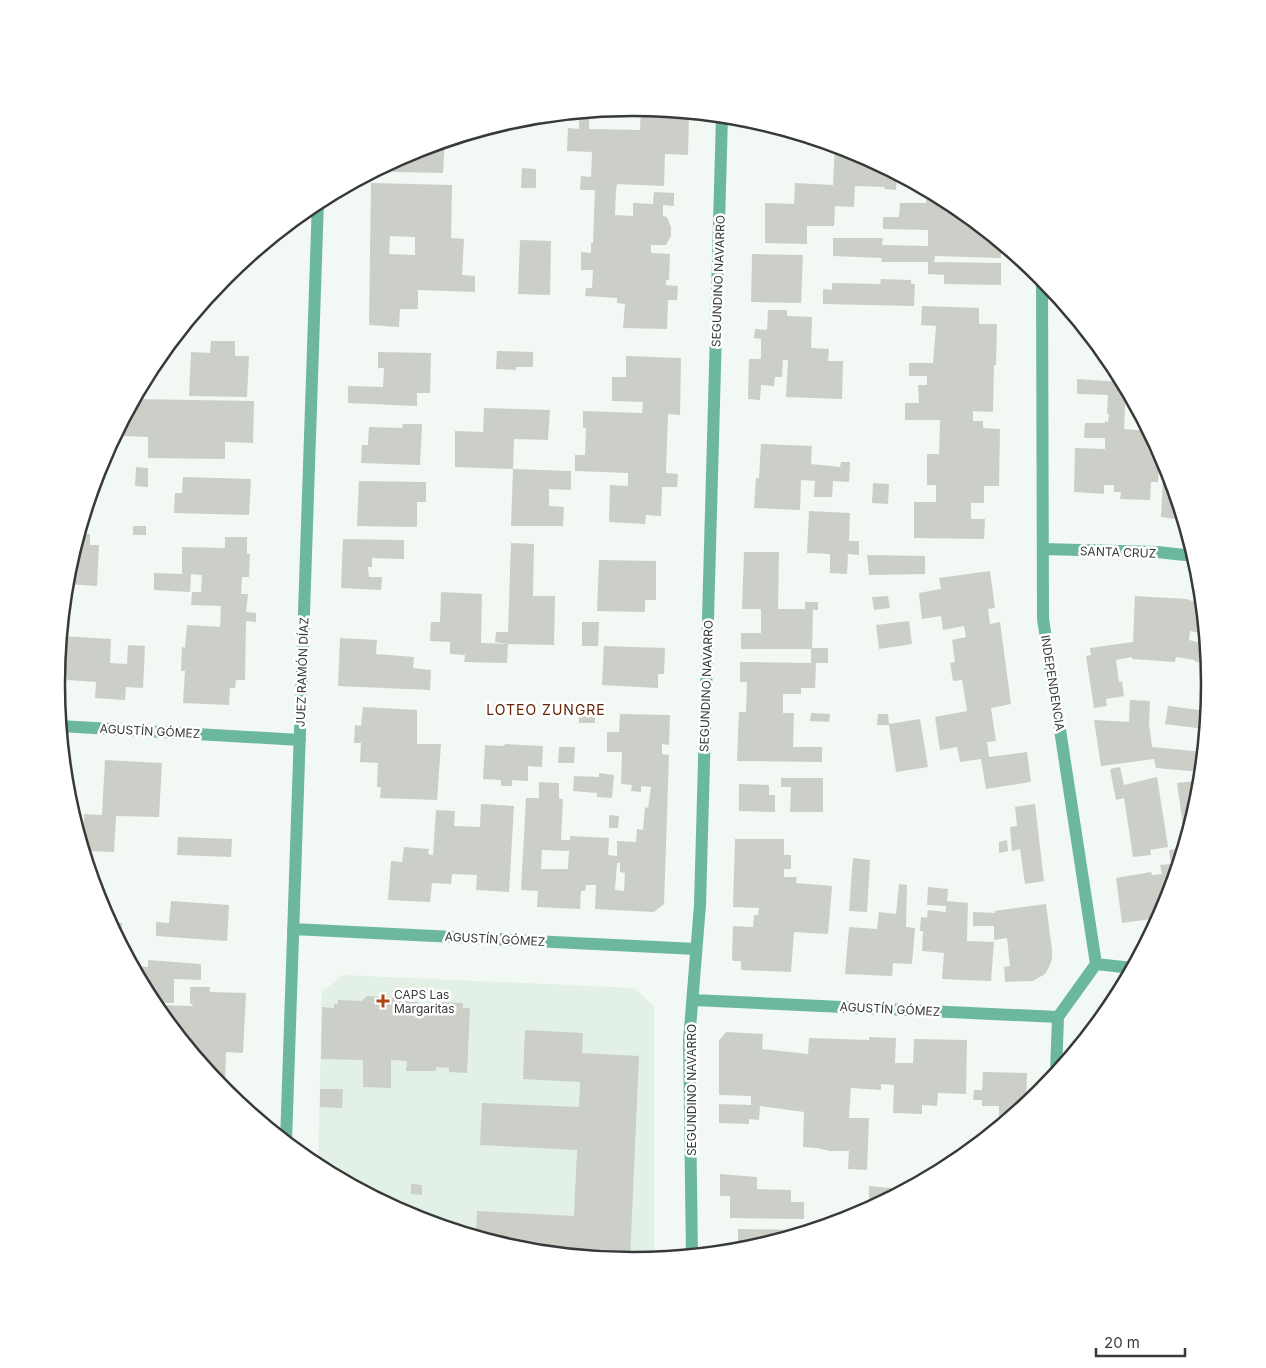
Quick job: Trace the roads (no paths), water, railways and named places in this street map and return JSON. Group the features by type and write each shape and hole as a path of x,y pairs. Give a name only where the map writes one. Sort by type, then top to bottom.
{"street":[{"name":"SEGUNDINO NAVARRO","path":"692,1249 689,1041 700,905 722,123"},
{"name":"JUEZ RAMÓN DÍAZ","path":"286,1134 318,212"},
{"name":"INDEPENDENCIA","path":"1042,290 1043,619 1096,964"},
{"name":"SANTA CRUZ","path":"1043,549 1157,552 1186,555"},
{"name":"AGUSTÍN GÓMEZ","path":"67,726 300,740"},
{"name":"AGUSTÍN GÓMEZ","path":"294,929 696,950"},
{"path":"1056,1063 1058,1017 1096,964 1125,967"},
{"name":"AGUSTÍN GÓMEZ","path":"693,1000 1058,1017"}],"place":[{"name":"CAPS Las Margaritas","path":"383,1001"}],"district":[{"name":"LOTEO ZUNGRE","path":"546,709"}]}
